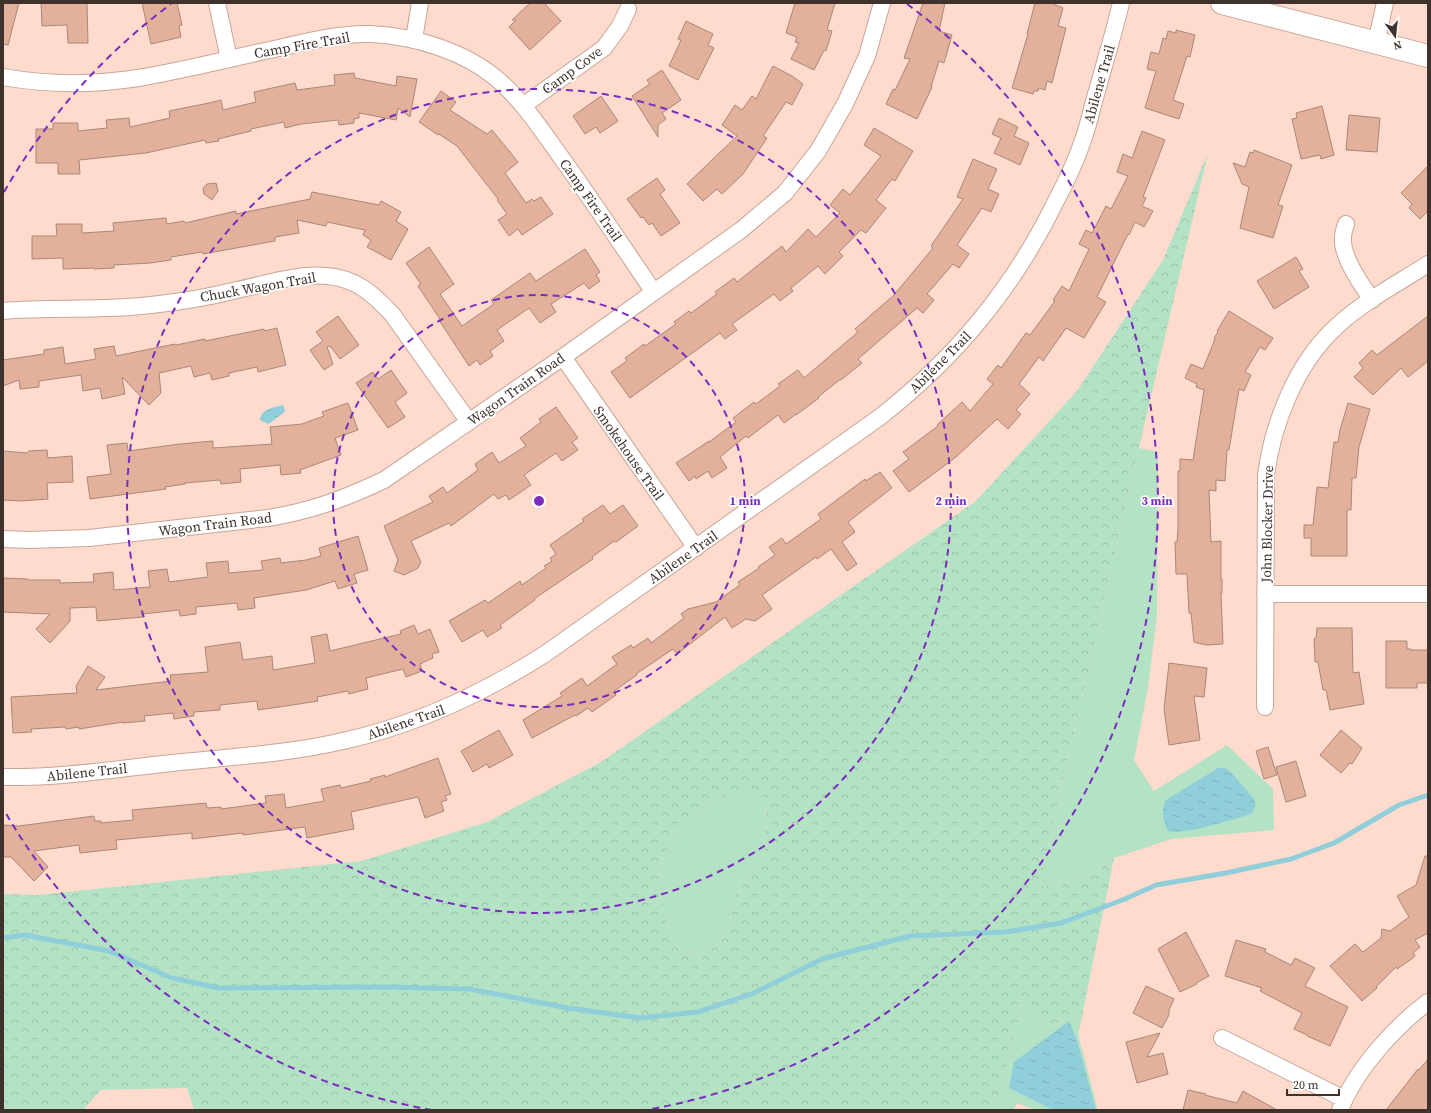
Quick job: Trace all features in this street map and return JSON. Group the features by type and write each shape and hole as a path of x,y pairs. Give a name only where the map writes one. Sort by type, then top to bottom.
{"street":[{"path":"217,3 229,59"},
{"path":"414,39 420,3"},
{"name":"Wagon Train Road","path":"3,539 30,540 89,538 268,518 297,513 328,504 354,495 384,480 563,357 653,291 741,230 785,193 818,150 845,104 867,56 882,3"},
{"name":"Abilene Trail","path":"3,777 56,775 312,747 372,734 435,714 464,701 518,672 545,654 868,426 904,398 950,355 990,308 1028,254 1064,186 1083,141 1121,3"},
{"path":"1222,3 1428,56"},
{"path":"1376,43 1386,3"},
{"name":"Camp Cove","path":"524,105 604,48 620,26 628,9"},
{"name":"Camp Fire Trail","path":"3,77 32,82 93,83 139,78 330,37 370,34 414,39 442,48 482,69 496,79 524,105 589,196 653,291"},
{"path":"1346,224 1343,238 1345,251 1350,265 1372,300"},
{"name":"John Blocker Drive","path":"1265,707 1266,474 1269,455 1279,418 1286,399 1302,371 1309,359 1326,337 1350,315 1428,264"},
{"name":"Chuck Wagon Trail","path":"3,310 127,307 150,305 212,296 292,278 319,276 339,278 354,282 367,290 392,314 469,422"},
{"name":"Smokehouse Trail","path":"563,357 696,548"},
{"path":"1265,594 1428,594"},
{"path":"1222,1038 1342,1104 1353,1083 1382,1045 1428,1002"}],"green space":[{"path":"1208,153 1039,887 1084,877 1114,858 1082,1017 1071,1018 1053,1027 1022,1004 996,1110 194,1110 187,1088 101,1090 83,1110 3,1110 3,894 39,895 361,861 487,822 601,762 976,501 1077,391 1163,260","holes":["750,790 760,794 767,801 764,851 752,873 736,894 728,929 719,944 700,954 685,953 674,945 666,919 659,888 663,859 679,830 700,810 726,795"]},
{"path":"1139,448 1158,452 1157,615 1148,688 1134,760 1154,791 1227,745 1273,789 1274,830 1171,839 1114,858 1084,877 1039,887"},
{"path":"750,789 761,794 767,801 764,851 752,873 736,894 728,929 719,944 700,954 685,953 674,945 666,919 659,888 663,859 679,830 700,810 726,795"},
{"path":"1022,1004 1053,1027 1071,1018 1082,1017 1078,1034 1098,1110 1035,1110 1017,1103 1014,1110 996,1110"}],"water":[{"path":"283,405 285,410 284,413 270,423 268,424 260,420 265,411"},
{"path":"1218,768 1225,768 1231,772 1254,799 1255,807 1253,812 1251,814 1196,829 1175,832 1168,831 1163,816 1164,804 1166,800"},
{"path":"1069,1021 1077,1040 1096,1110 1051,1109 1009,1088 1014,1062"}],"building":[{"path":"3,3 19,3 8,45 3,44"},
{"path":"41,3 87,3 88,43 68,43 67,25 42,26"},
{"path":"142,3 177,3 182,25 179,26 181,37 151,44"},
{"path":"530,3 544,3 561,21 530,50 509,27 516,20 512,20"},
{"path":"795,3 835,3 827,30 832,31 826,51 824,50 814,70 791,59 799,43 795,42 797,37 786,33"},
{"path":"923,3 945,3 939,31 952,35 944,63 939,61 932,87 917,119 886,104 893,89 895,90 910,59 904,58"},
{"path":"1035,3 1051,3 1063,8 1058,26 1066,28 1052,83 1047,81 1045,90 1039,88 1038,91 1034,91 1033,94 1012,88 1028,34"},
{"path":"686,21 713,34 708,45 714,48 698,80 669,66 681,40 678,39"},
{"path":"1176,30 1195,35 1190,57 1187,56 1173,100 1184,104 1179,119 1145,108 1156,71 1147,69 1151,52 1159,54 1163,38 1166,39 1168,31 1176,33"},
{"path":"773,66 792,76 803,84 792,105 786,102 763,136 767,138 743,174 722,194 717,189 703,201 687,184 737,136 722,125 735,105 742,110 752,96 756,99"},
{"path":"662,70 681,100 662,113 666,119 658,125 658,137 632,96 650,84 647,80"},
{"path":"354,73 355,78 396,86 397,76 417,79 410,117 398,108 396,120 359,113 359,118 354,119 354,123 339,125 338,120 301,124 285,128 284,122 251,129 251,131 218,139 219,141 206,143 205,140 146,153 79,160 80,174 58,174 58,163 36,163 36,129 53,129 53,123 78,123 78,131 107,128 106,120 129,118 130,127 170,118 169,111 221,100 223,110 256,102 254,92 295,83 297,90 335,85 334,75"},
{"path":"441,91 456,102 450,110 487,134 492,130 518,162 505,173 526,203 532,199 534,201 541,197 553,214 522,235 518,229 509,236 498,220 507,214 497,200 498,199 457,146 419,122"},
{"path":"601,96 618,121 600,133 596,127 585,134 573,116"},
{"path":"1322,106 1334,155 1321,159 1320,155 1301,159 1292,119 1297,118 1296,113"},
{"path":"1349,115 1380,118 1377,152 1346,150"},
{"path":"999,118 1018,127 1014,136 1029,143 1020,165 994,153 1001,138 992,134"},
{"path":"874,128 913,151 895,181 892,179 876,200 886,208 866,233 861,230 839,252 843,256 825,274 818,266 791,288 793,291 780,301 774,294 732,324 737,330 725,339 720,333 630,398 611,372 627,361 625,358 676,324 674,322 689,311 691,313 717,294 715,292 734,278 737,282 782,246 786,252 808,229 816,237 840,213 830,205 843,189 850,195 881,156 864,145"},
{"path":"1142,131 1165,140 1143,197 1146,198 1142,206 1153,211 1144,227 1135,222 1129,235 1128,234 1097,297 1106,302 1084,338 1066,328 1043,361 1039,357 1019,384 1030,394 1016,410 1021,414 1008,429 997,419 956,457 909,492 893,471 909,459 903,452 938,426 937,425 962,402 970,411 993,384 987,379 998,365 1001,368 1026,333 1030,335 1055,301 1053,300 1062,286 1069,291 1089,249 1079,244 1086,230 1092,233 1106,206 1111,209 1128,176 1117,172 1123,154 1132,158"},
{"path":"1254,150 1292,165 1278,205 1283,206 1273,238 1240,228 1249,187 1242,184 1233,163 1245,167 1250,152 1253,153"},
{"path":"973,159 997,169 988,189 999,194 991,212 982,208 957,245 969,254 959,268 953,264 927,294 934,300 923,313 917,308 858,359 862,363 796,415 784,423 778,415 748,438 746,436 720,457 727,468 712,478 708,471 696,479 695,476 689,481 676,463 709,442 736,422 733,418 754,402 756,404 780,386 778,384 798,370 804,378 858,332 855,329 894,295 933,248 931,246 963,199 957,197"},
{"path":"1428,166 1428,211 1420,219 1409,208 1412,204 1401,193"},
{"path":"657,178 665,190 660,194 680,223 661,236 652,223 649,225 643,217 641,218 627,199"},
{"path":"216,183 218,191 212,200 204,194 203,188 207,184"},
{"path":"312,192 379,205 381,201 401,212 396,221 408,229 391,260 367,247 371,240 363,235 365,230 327,222 326,226 297,220 299,233 275,237 275,241 203,254 202,252 171,257 171,260 114,265 114,268 63,269 63,258 32,259 32,236 57,236 56,224 82,224 82,233 114,231 113,223 166,218 167,224 184,221 185,223 236,211 236,214 310,199"},
{"path":"429,247 454,284 440,294 462,326 494,304 491,300 530,273 536,281 585,249 600,272 596,275 600,281 589,289 584,283 551,304 556,312 540,323 529,308 497,330 504,341 490,351 493,356 480,365 477,360 469,366 418,286 421,284 406,263"},
{"path":"1296,257 1303,269 1299,271 1309,287 1274,309 1257,281"},
{"path":"1229,311 1273,338 1265,350 1260,347 1245,372 1251,375 1244,391 1239,389 1229,450 1227,450 1225,481 1216,480 1216,491 1209,490 1211,542 1221,541 1223,644 1206,645 1194,642 1191,613 1189,613 1187,574 1176,574 1175,542 1177,542 1178,529 1178,471 1180,471 1180,459 1193,460 1204,390 1196,387 1197,384 1185,378 1191,364 1203,369 1215,339 1214,338 1218,332 1217,331"},
{"path":"338,316 359,345 340,359 330,346 327,347 333,364 324,370 310,350 323,341 316,332"},
{"path":"1428,316 1428,361 1408,377 1401,368 1373,395 1354,377 1363,368 1359,363 1372,350 1377,355"},
{"path":"277,328 286,365 258,372 257,367 229,373 229,376 212,380 210,373 194,377 191,366 159,373 161,393 149,405 122,377 125,394 102,399 100,388 83,391 81,375 39,381 39,387 20,389 19,380 3,386 3,360 44,354 44,350 63,347 65,364 96,359 94,349 114,346 116,356 175,344 205,339 205,341 264,329 265,331"},
{"path":"391,370 407,393 395,402 405,417 388,428 356,383 373,372 378,379"},
{"path":"348,403 358,430 335,438 341,455 300,470 301,473 281,475 280,465 240,469 241,482 221,484 220,480 185,483 165,487 166,489 90,499 87,477 111,474 107,445 127,443 128,451 213,441 213,448 272,444 270,427 302,424 324,416 322,412"},
{"path":"1348,403 1370,409 1359,447 1356,478 1352,478 1351,510 1347,510 1347,556 1311,556 1311,538 1304,538 1304,525 1313,525 1317,487 1328,488 1334,442 1338,442"},
{"path":"556,407 578,438 572,442 578,450 562,461 556,453 524,475 531,485 509,500 506,495 498,499 494,494 451,526 449,523 411,541 421,562 418,568 404,575 394,571 398,560 384,526 433,502 429,496 443,487 447,493 478,470 475,464 492,452 499,463 526,446 520,438 541,422 539,419"},
{"path":"47,450 48,458 72,456 73,482 47,483 48,499 21,501 3,500 3,451 27,453 29,451"},
{"path":"880,472 892,488 848,522 855,532 842,542 857,564 847,571 831,549 817,559 816,557 762,595 772,609 755,621 746,619 732,628 725,617 677,654 673,649 636,674 637,675 614,691 616,695 592,712 588,708 576,716 575,715 532,738 523,720 562,696 560,693 582,678 587,686 617,664 612,657 631,645 633,648 648,638 651,643 684,618 681,614 688,609 716,602 740,585 738,582 775,555 769,547 782,538 786,544 821,519 818,514 865,479 866,481"},
{"path":"603,505 610,514 623,505 638,526 616,542 614,541 592,557 593,559 534,599 535,600 500,625 502,628 487,637 483,630 462,642 449,621 485,600 488,603 520,581 522,585 546,568 544,566 552,561 550,558 556,554 550,545 584,521 582,519"},
{"path":"358,536 368,570 354,574 357,583 338,589 335,581 306,590 254,598 255,608 238,610 237,603 196,607 196,614 180,616 179,610 143,614 143,617 97,621 96,607 70,608 70,621 50,643 36,629 50,614 3,612 3,578 60,580 60,583 94,582 93,574 113,572 114,590 150,587 148,571 167,569 169,582 208,577 206,563 228,561 229,573 263,570 261,561 280,558 281,563 306,560 321,556 319,548"},
{"path":"414,625 418,634 430,629 439,652 432,654 433,658 420,664 422,671 406,677 403,669 366,678 368,689 349,694 348,691 317,697 318,701 258,710 257,701 220,705 220,710 194,712 194,716 174,719 173,713 144,716 145,721 123,722 79,729 79,727 66,729 65,727 31,729 32,732 13,733 11,697 77,693 76,686 88,666 105,677 96,690 171,681 170,675 208,672 205,647 240,642 243,660 272,656 273,670 315,663 311,637 327,634 330,651 401,634 400,631"},
{"path":"1317,628 1352,628 1353,673 1359,672 1364,704 1330,710 1326,690 1323,690 1318,662 1315,662 1314,639 1316,638"},
{"path":"1386,641 1407,641 1407,649 1428,650 1428,683 1417,683 1417,688 1386,688"},
{"path":"1169,663 1207,668 1204,697 1194,696 1200,740 1169,745 1164,709"},
{"path":"499,730 513,755 489,768 487,764 473,772 461,751"},
{"path":"1341,730 1362,748 1352,764 1350,763 1341,773 1320,755"},
{"path":"1268,747 1277,775 1264,779 1256,751"},
{"path":"438,758 451,794 445,796 447,800 441,802 444,811 425,818 418,797 351,812 354,829 307,838 305,827 243,835 243,833 192,839 192,833 116,840 117,849 80,853 79,845 34,851 48,867 34,881 11,857 3,857 3,825 19,826 94,816 95,821 101,821 101,823 133,820 132,810 206,803 207,808 221,807 221,809 266,803 265,796 284,794 286,808 324,801 321,789 340,785 341,788 371,781 370,779 385,775 385,777"},
{"path":"1296,761 1306,796 1286,802 1276,767"},
{"path":"1425,856 1428,856 1428,933 1415,940 1420,947 1413,953 1415,955 1413,958 1397,969 1396,967 1376,987 1377,988 1362,1001 1330,966 1355,944 1363,952 1381,938 1382,929 1390,931 1409,917 1397,896 1416,885"},
{"path":"1186,932 1209,976 1196,983 1197,984 1180,992 1158,949"},
{"path":"1236,940 1266,949 1265,952 1291,965 1295,958 1315,968 1305,986 1348,1007 1330,1046 1294,1029 1302,1013 1260,991 1262,988 1225,976"},
{"path":"1146,986 1174,999 1169,1010 1169,1015 1162,1028 1133,1013"},
{"path":"1160,1033 1147,1057 1163,1053 1168,1074 1137,1083 1126,1042"},
{"path":"1428,1059 1428,1110 1386,1110 1418,1069 1419,1070"},
{"path":"1188,1090 1237,1103 1243,1091 1277,1110 1183,1110"}],"waterway":[{"path":"3,938 25,935 109,951 172,978 219,988 389,987 470,989 568,1008 640,1018 698,1012 754,993 822,959 910,936 1006,932 1061,923 1125,899 1156,885 1226,873 1291,859 1334,843 1399,805 1428,795"}]}
